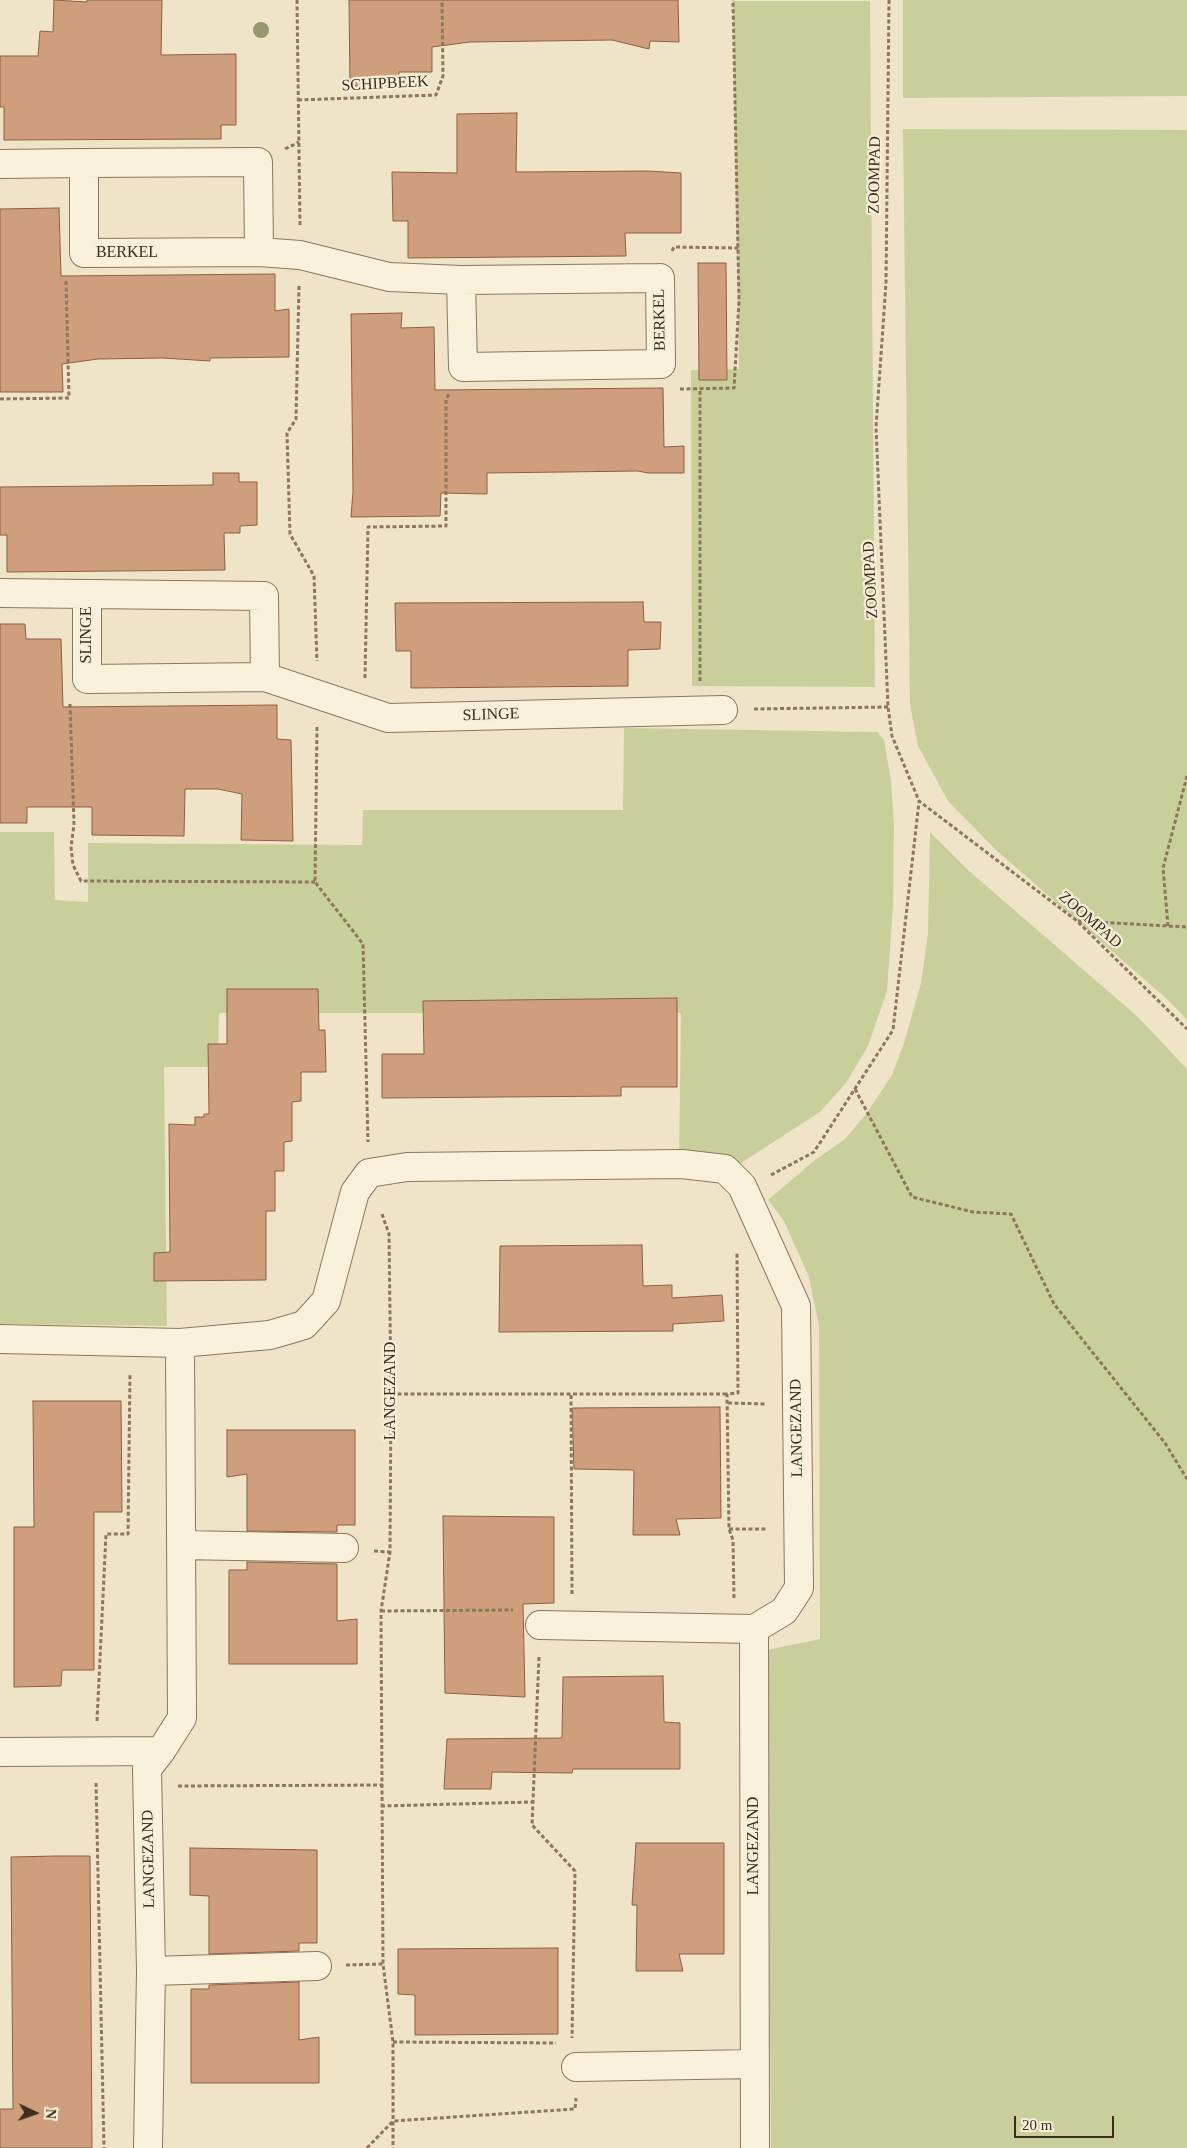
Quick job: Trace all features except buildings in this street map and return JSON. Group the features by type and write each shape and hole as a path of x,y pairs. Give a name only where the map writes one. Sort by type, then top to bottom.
{"street":[{"path":"0,164 258,162 259,252"},
{"name":"BERKEL","path":"84,163 84,253 259,252 300,255 389,277 461,280 660,278 661,364 463,367"},
{"path":"461,280 463,367"},
{"name":"SLINGE","path":"0,593 264,596 265,677"},
{"name":"SLINGE","path":"87,595 87,678 265,677 318,693 388,718 711,710"},
{"name":"LANGEZAND","path":"369,1173 407,1167 682,1164 725,1169 742,1186 796,1306 799,1588 784,1611 745,1629 755,2064 755,2148"},
{"path":"0,1339 180,1344 270,1335 304,1325 326,1301 355,1192 369,1173"},
{"name":"LANGEZAND","path":"148,2148 151,1971 147,1769 182,1718 180,1344"},
{"path":"182,1545 344,1548"},
{"path":"540,1625 745,1629"},
{"path":"0,1752 161,1751"},
{"path":"151,1971 317,1966"},
{"path":"574,2055 755,2064"}],"path":[{"path":"87,678 70,704 74,824 71,847 73,865 81,881 316,882 318,693 314,576 290,534 287,433 296,418 300,255 298,0"},
{"name":"SCHIPBEEK","path":"298,100 436,95 443,76 442,0"},
{"path":"661,364 664,390 734,388 739,301 733,0"},
{"name":"ZOOMPAD","path":"889,0 886,283 876,427 888,707 892,736 919,802 1077,921 1187,1029"},
{"path":"660,278 674,247 738,248"},
{"path":"0,399 69,398 66,282 84,253"},
{"path":"388,718 387,689 365,678 368,527 446,526 446,399 463,367"},
{"path":"700,389 711,710 888,707"},
{"path":"1168,926 1163,868 1187,776"},
{"path":"742,1186 761,1180 814,1152 893,1030 919,802"},
{"name":"LANGEZAND","path":"316,882 363,944 369,1173 389,1234 390,1552 381,1611 383,1964 392,2042 393,2148"},
{"path":"1077,921 1187,927"},
{"path":"855,1089 912,1197 973,1212 1011,1214 1054,1304 1165,1443 1187,1479"},
{"path":"391,1394 571,1395 738,1393 737,1225 754,1214"},
{"path":"727,1394 729,1530 733,1540 745,1629"},
{"path":"571,1395 572,1625"},
{"path":"728,1404 796,1405"},
{"path":"729,1530 798,1528"},
{"path":"367,2148 393,2121 575,2109 575,1871 532,1825 540,1625 537,1610 381,1611"},
{"path":"147,1786 383,1785"},
{"path":"382,1806 532,1802"},
{"path":"392,2042 574,2055"}],"green space":[{"path":"903,0 1187,0 1187,96 903,98"},
{"path":"733,1 870,1 875,687 692,686 691,370 739,369"},
{"path":"903,129 1187,130 1187,1020 1168,1000 997,851 948,801 918,746 910,704"},
{"path":"624,728 877,732 884,740 891,780 894,825 893,907 887,991 868,1046 846,1083 820,1112 735,1167 679,1157 681,1013 219,1013 218,1067 164,1067 167,1326 0,1324 0,832 54,832 55,900 88,902 88,843 362,845 363,810 623,810"},
{"path":"930,832 968,870 1138,1017 1187,1069 1187,2148 771,2148 767,1650 820,1639 819,1326 809,1277 784,1221 768,1200 814,1161 845,1139 866,1114 892,1075 904,1043 921,983 928,934"}]}
